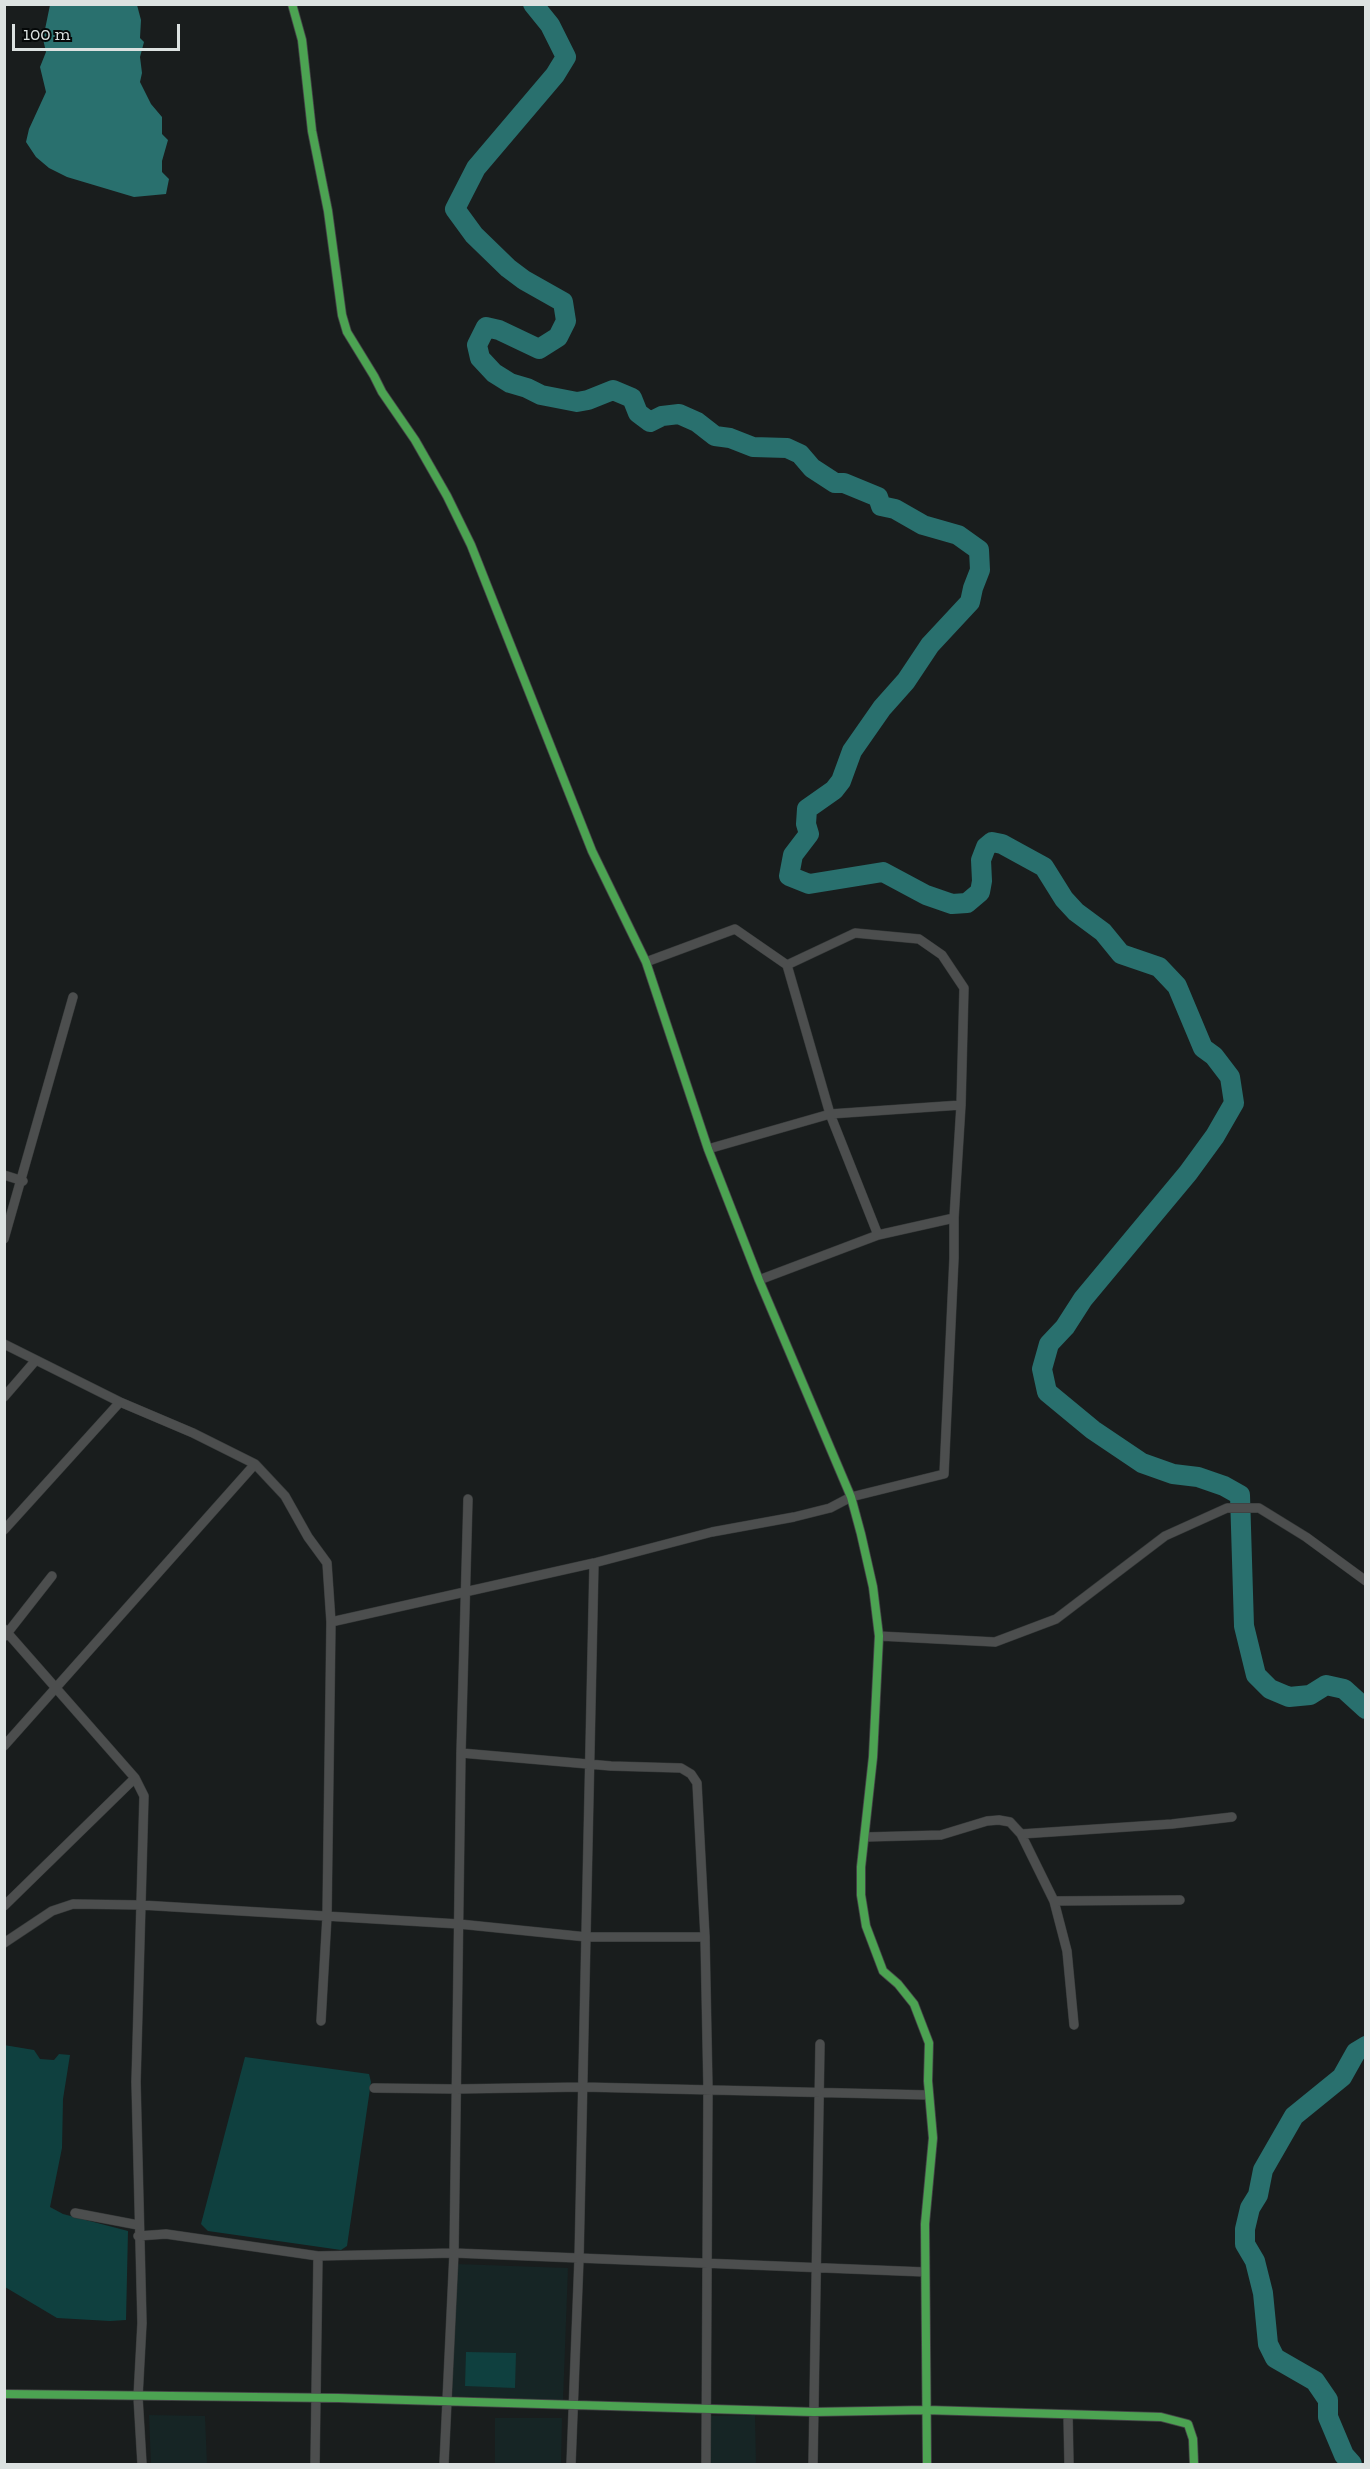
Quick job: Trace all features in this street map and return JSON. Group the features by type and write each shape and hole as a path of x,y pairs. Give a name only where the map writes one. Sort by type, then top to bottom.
{"street":[{"path":"292,4 302,40 312,131 328,211 342,315 347,332 382,392 425,458 471,545 592,851 646,962 708,1149 759,1280 851,1497 873,1587 879,1636 873,1757 861,1867 861,1896 866,1926 884,1971 914,2004 929,2043 929,2095 933,2138 925,2224 927,2464"},
{"path":"646,962 735,930 787,965 830,1114 878,1235"},
{"path":"331,1622 594,1563 712,1532 803,1515 830,1508 851,1497 944,1474 961,1105 964,988 942,955 919,939 855,933 787,965"},
{"path":"4,1239 23,1181 73,997"},
{"path":"708,1149 830,1114 961,1105"},
{"path":"4,1175 23,1181"},
{"path":"759,1280 878,1235 954,1218"},
{"path":"4,1344 120,1402 193,1433 255,1464 285,1496 308,1537 327,1563 331,1622 327,1916 321,2021"},
{"path":"4,1397 36,1360"},
{"path":"4,1530 120,1402"},
{"path":"4,1746 255,1464"},
{"path":"444,2464 454,2253 461,1753 468,1499"},
{"path":"879,1636 995,1642 1056,1619 1165,1536 1227,1508 1259,1508 1306,1537 1365,1581"},
{"path":"571,2464 579,2259 594,1563"},
{"path":"52,1576 6,1633 135,1778 145,1800 136,2082 138,2236 142,2324 138,2397 142,2464"},
{"path":"461,1753 590,1764 681,1768 695,1778 699,1792 708,2089 705,2264 706,2464"},
{"path":"4,1906 135,1778"},
{"path":"1021,1834 1172,1824 1232,1817"},
{"path":"866,1837 941,1835 999,1820 1011,1822 1021,1834 1054,1901 1067,1951 1074,2025"},
{"path":"1054,1901 1180,1900"},
{"path":"4,1943 64,1905 141,1905 459,1924 587,1937 705,1937"},
{"path":"813,2464 820,2044"},
{"path":"374,2088 583,2087 929,2095"},
{"path":"75,2213 138,2225"},
{"path":"138,2236 166,2234 318,2256 454,2253 925,2272"},
{"path":"315,2464 318,2398 318,2256"},
{"path":"4,2394 318,2398 814,2412 926,2410 1161,2417 1188,2424 1193,2439 1194,2464"},
{"path":"1068,2415 1069,2464"}],"shaded area":[{"path":"50,5 137,5 141,20 140,38 144,42 140,57 142,73 140,82 151,104 162,117 162,134 168,140 162,161 162,172 169,179 166,194 134,197 67,177 49,168 36,157 26,142 29,129 46,92 40,67 46,52 43,39"},
{"path":"4,2045 34,2050 40,2059 54,2060 59,2054 70,2055 63,2099 62,2148 50,2207 63,2214 128,2231 126,2320 57,2318 5,2287"},
{"path":"245,2057 369,2074 371,2082 347,2246 341,2250 208,2231 201,2224"},
{"path":"457,2264 568,2268 563,2401 452,2396"},
{"path":"466,2352 516,2353 515,2388 465,2386"},
{"path":"149,2415 205,2416 207,2464 151,2464"},
{"path":"755,2415 756,2464 709,2464 708,2416"},
{"path":"495,2418 562,2418 561,2464 495,2464"}],"waterway":[{"path":"533,4 550,25 566,57 555,75 476,168 455,209 474,235 508,268 563,302 566,321 558,337 539,349 499,330 486,327 477,345 480,358 494,373 510,383 541,395 577,402 613,390 632,398 638,413 650,422 662,416 679,414 697,422 715,436 730,438 753,447 787,448 800,454 812,468 835,483 844,483 878,497 881,506 895,509 923,525 958,535 979,550 980,570 970,602 930,645 906,681 882,708 852,751 841,781 834,790 807,809 806,824 809,834 793,855 789,876 809,884 883,872 926,895 952,904 967,903 980,892 981,860 986,847 992,842 1002,844 1044,867 1064,899 1076,912 1103,932 1121,954 1159,967 1177,986 1203,1048 1214,1056 1230,1077 1234,1103 1215,1136 1188,1173 1083,1299 1065,1327 1049,1344 1042,1369 1047,1392 1093,1430 1142,1463 1173,1474 1198,1477 1224,1486 1240,1495 1244,1626 1256,1675 1270,1689 1289,1697 1310,1695 1326,1685 1344,1689 1366,1709"},
{"path":"1352,2464 1344,2455 1328,2417 1328,2400 1315,2381 1275,2358 1268,2344 1263,2293 1255,2261 1245,2244 1245,2229 1250,2208 1258,2195 1263,2170 1294,2116 1342,2077 1356,2052 1366,2046"}],"cycle path":[{"path":"292,4 302,40 312,131 328,211 342,315 347,332 382,392 415,440 447,496 471,545 592,851 646,962 708,1149 759,1280 851,1497 861,1534 873,1587 879,1636 873,1757 861,1867 861,1895 866,1926 883,1971 898,1984 914,2004 929,2043 928,2081 933,2138 925,2224 927,2464"},
{"path":"4,2394 338,2398 814,2412 926,2410 1161,2417 1188,2424 1193,2439 1194,2464"}]}
